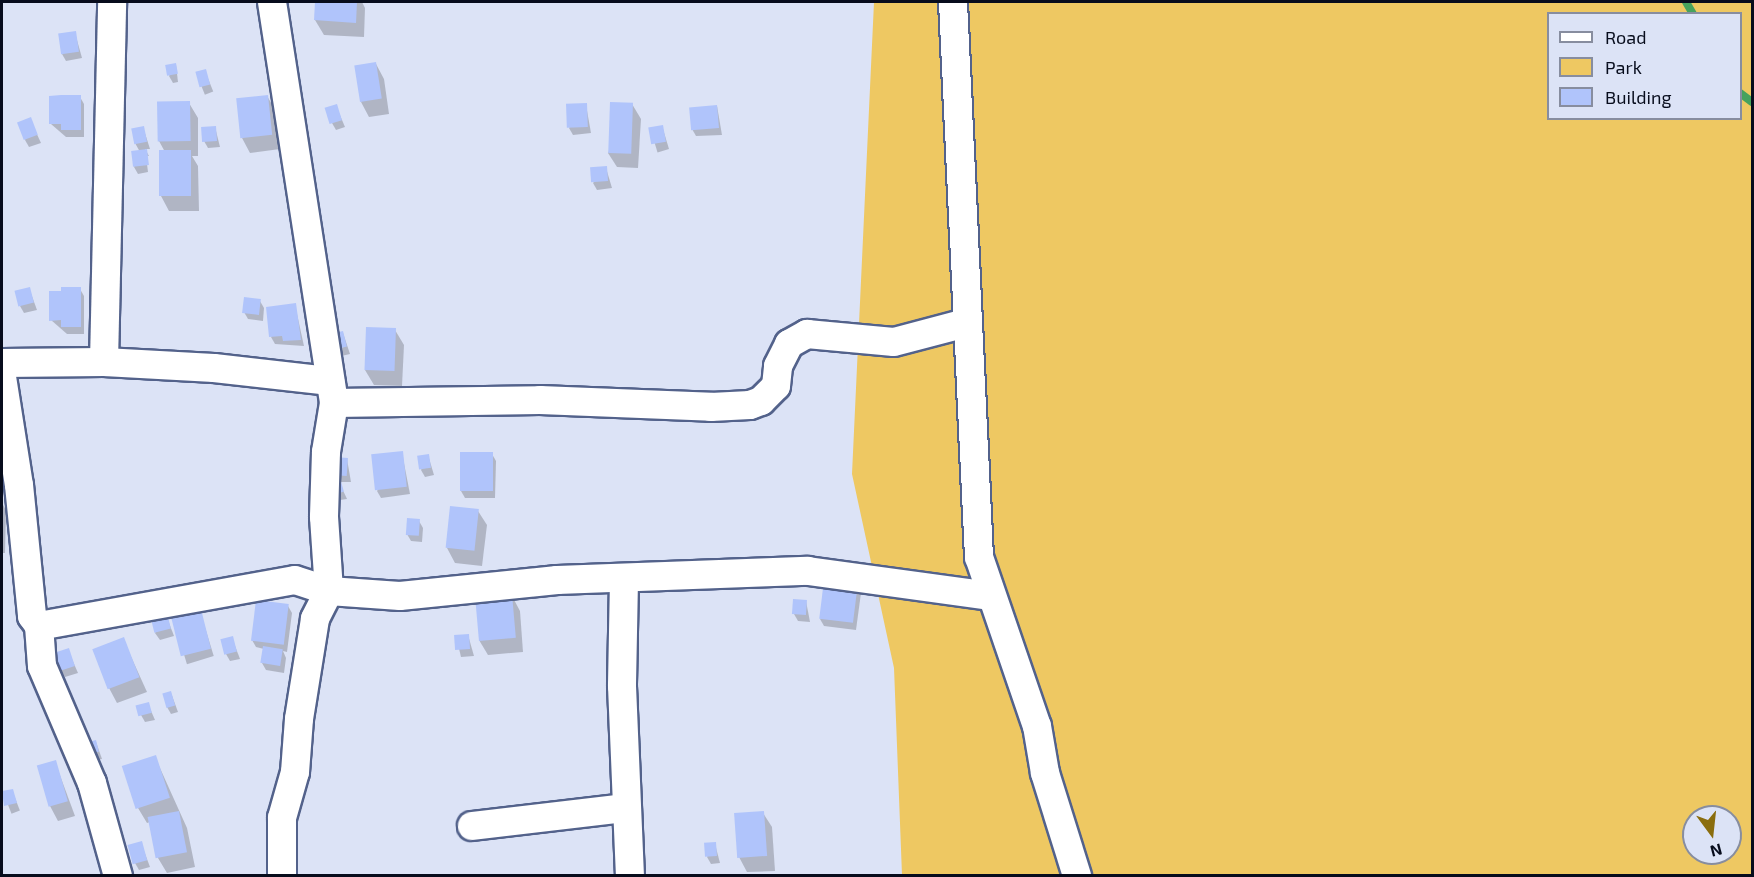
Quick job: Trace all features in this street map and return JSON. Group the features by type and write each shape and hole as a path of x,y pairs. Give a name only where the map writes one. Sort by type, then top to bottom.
{"street":[{"path":"104,362 112,2"},
{"path":"272,2 332,392 326,452 324,517 330,591 315,619 299,720 295,772 282,818 282,876"},
{"path":"953,2 966,323 979,557 1037,726 1045,773 1077,876"},
{"path":"2,363 104,362 225,369 332,392 711,407 750,405 761,401 776,386 778,366 789,344 807,334 894,342 966,323"},
{"path":"2,377 19,484 32,616 39,626 42,666 92,783 118,876"},
{"path":"39,626 278,581 295,580 330,591 431,596 557,580 624,580 808,572 991,596"},
{"path":"624,580 625,808 630,876"},
{"path":"472,826 625,808"}],"green space":[{"path":"874,2 1752,2 1752,875 902,875 894,668 852,474"}],"building":[{"path":"315,2 357,2 356,23 314,20"},
{"path":"76,31 79,52 61,54 58,34"},
{"path":"376,62 382,99 360,102 354,65"},
{"path":"176,63 178,74 167,76 165,65"},
{"path":"206,69 210,84 200,87 195,72"},
{"path":"81,95 81,130 61,130 61,124 49,124 49,96"},
{"path":"268,95 272,135 240,138 236,98"},
{"path":"190,101 191,141 158,142 157,102"},
{"path":"610,102 633,103 631,154 608,153"},
{"path":"587,103 588,127 567,128 566,104"},
{"path":"337,104 342,120 330,124 325,108"},
{"path":"717,105 719,128 691,130 689,107"},
{"path":"31,117 38,135 24,140 17,122"},
{"path":"663,125 666,142 651,144 648,128"},
{"path":"144,126 147,142 134,144 131,128"},
{"path":"216,126 217,141 202,142 201,127"},
{"path":"147,149 149,165 133,167 131,151"},
{"path":"159,150 191,150 191,196 159,196"},
{"path":"607,166 608,181 591,182 590,167"},
{"path":"30,287 34,303 18,306 14,291"},
{"path":"61,287 81,287 81,327 61,327 61,320 49,321 49,291 61,291"},
{"path":"244,297 261,299 259,315 242,313"},
{"path":"296,303 301,340 283,341 282,336 269,337 266,307"},
{"path":"366,327 396,328 394,371 364,370"},
{"path":"343,331 347,347 331,350 327,335"},
{"path":"403,451 407,487 375,490 371,454"},
{"path":"460,452 493,452 493,491 460,491"},
{"path":"429,454 431,468 419,470 417,456"},
{"path":"334,457 348,458 347,476 333,475"},
{"path":"341,482 344,492 335,494 332,485"},
{"path":"450,506 479,509 474,551 446,548"},
{"path":"407,518 420,519 419,536 406,535"},
{"path":"824,580 858,584 853,623 819,619"},
{"path":"512,594 516,638 479,641 475,597"},
{"path":"793,599 807,600 806,615 792,614"},
{"path":"256,600 289,604 284,645 251,641"},
{"path":"201,609 211,649 181,656 171,616"},
{"path":"167,613 171,629 154,633 151,617"},
{"path":"469,634 470,649 455,650 454,635"},
{"path":"233,636 237,652 224,655 220,639"},
{"path":"124,637 139,677 108,689 92,649"},
{"path":"263,646 283,649 280,666 260,663"},
{"path":"69,648 75,666 60,671 54,653"},
{"path":"171,691 175,705 166,708 162,693"},
{"path":"149,702 152,713 138,716 135,706"},
{"path":"96,740 99,752 87,755 84,743"},
{"path":"156,755 170,798 136,809 122,766"},
{"path":"56,760 68,801 49,807 37,766"},
{"path":"13,789 17,803 4,806 2,791"},
{"path":"179,811 187,852 156,858 148,817"},
{"path":"764,811 767,856 737,858 734,813"},
{"path":"142,841 147,860 133,864 128,845"},
{"path":"716,842 717,856 705,857 704,843"}],"waterway":[{"path":"1686,2 1692,12"},
{"path":"1742,94 1752,102"}]}
